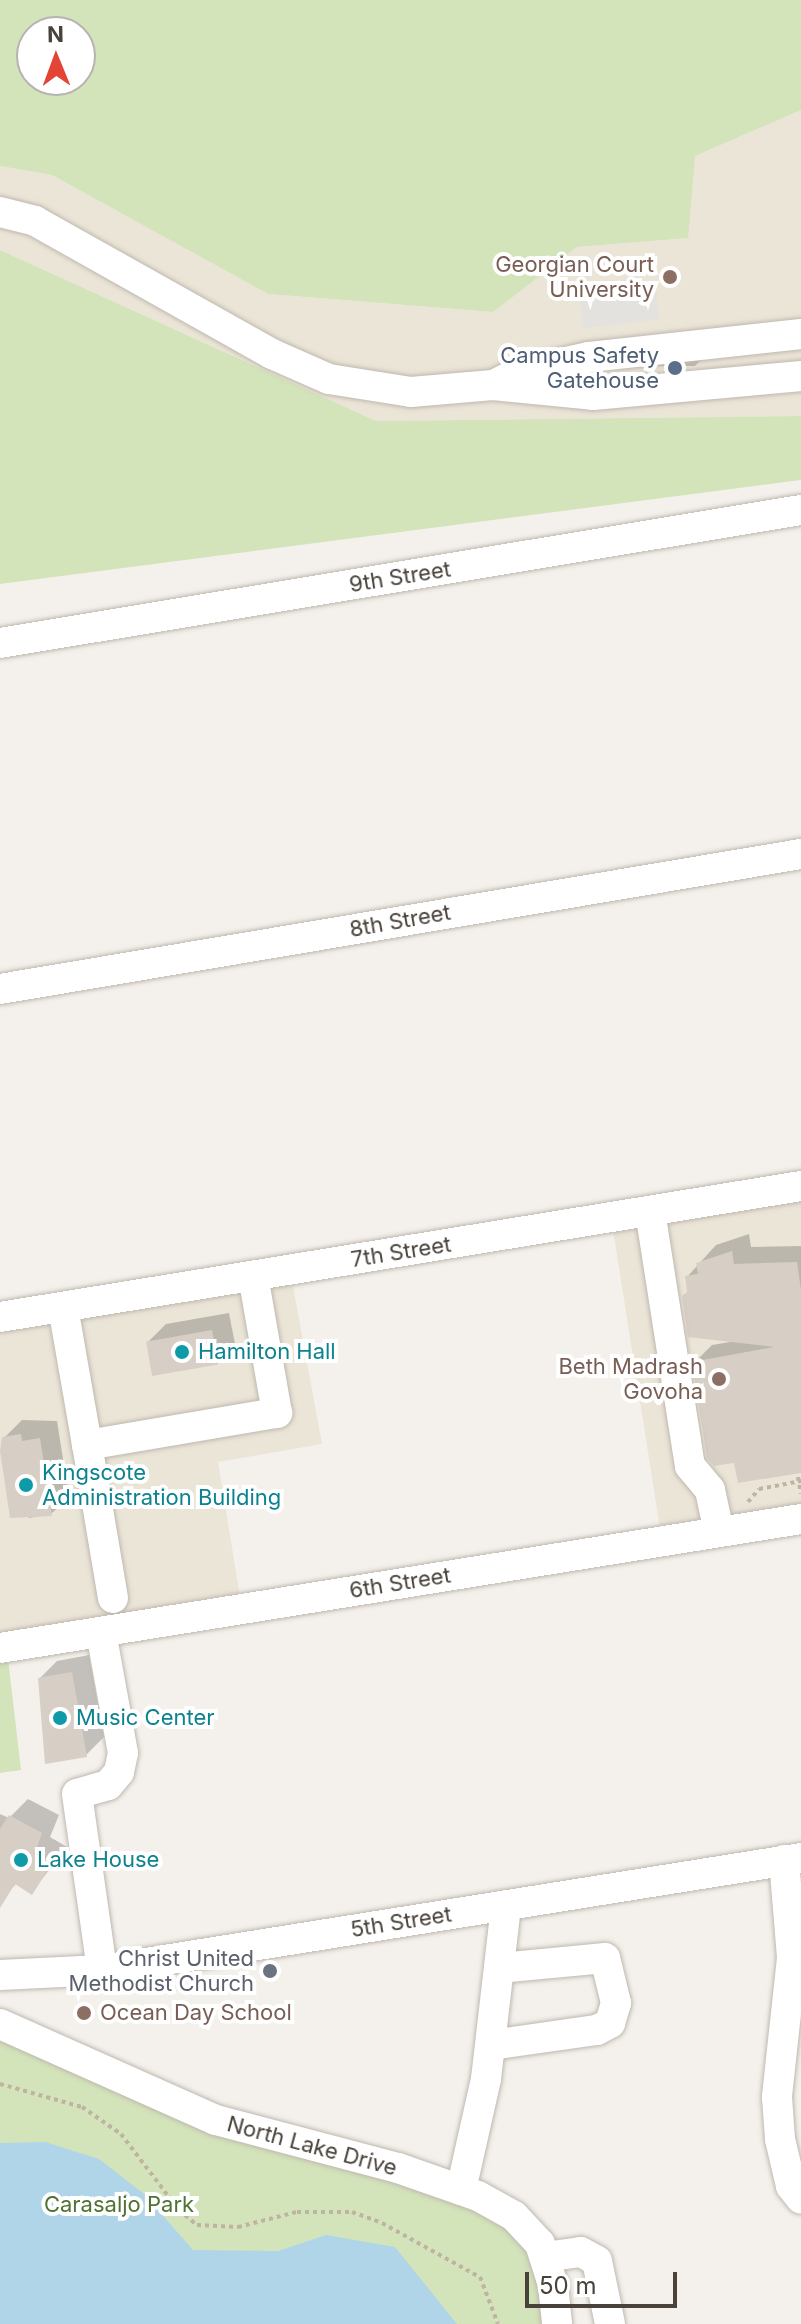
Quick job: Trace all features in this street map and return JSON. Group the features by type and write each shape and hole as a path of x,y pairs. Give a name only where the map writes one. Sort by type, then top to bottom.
{"street":[{"path":"0,212 35,221 272,354 329,379 411,392 493,385 593,395 801,376"},
{"path":"493,385 517,373 589,357 801,334"},
{"path":"717,341 720,383"},
{"path":"589,357 593,395"},
{"name":"9th Street","path":"0,643 801,510"},
{"name":"8th Street","path":"0,989 801,854"},
{"name":"7th Street","path":"0,1317 801,1186"},
{"path":"650,1211 690,1466 710,1490 719,1532"},
{"path":"87,1445 277,1413 253,1276"},
{"path":"63,1307 113,1598"},
{"name":"6th Street","path":"0,1648 801,1519"},
{"path":"101,1632 123,1753 119,1772 108,1785 77,1794 102,1970"},
{"path":"792,1859 792,1958 777,2097 780,2139 798,2189"},
{"name":"5th Street","path":"0,1975 102,1970 792,1859"},
{"path":"461,2190 491,2045 506,1905"},
{"path":"491,2045 597,2030 610,2023 616,2003 605,1958 500,1968"},
{"name":"North Lake Drive","path":"0,2024 216,2120 461,2190 514,2216 540,2244 557,2324"},
{"path":"545,2257 581,2252 597,2261 610,2324"}],"path":[{"path":"741,1510 759,1489 799,1480 801,1494"},
{"path":"0,2084 82,2107 121,2134 179,2210 197,2225 238,2227 297,2212 352,2212 480,2277 498,2324"}],"shaded area":[{"name":"Georgian Court University","path":"801,110 801,416 376,421 0,250 0,166 52,175 268,294 492,312 577,247 687,238 694,156"},
{"path":"634,279 635,287 656,286 659,319 583,328 580,294 606,291 607,281"},
{"name":"Beth Madrash Govoha","path":"801,1186 801,1519 662,1541 611,1217"},
{"path":"290,1270 322,1444 218,1462 242,1609 0,1648 0,1317"}],"green space":[{"path":"0,0 801,0 801,110 695,156 688,238 577,247 493,312 268,294 52,175 0,166"},
{"path":"0,250 376,421 801,416 801,480 0,584"},
{"path":"8,1659 21,1770 0,1773 0,1660"},
{"name":"Carasaljo Park","path":"0,2024 514,2216 567,2324 0,2324"}],"water":[{"path":"45,2142 99,2159 144,2194 193,2250 278,2251 326,2235 395,2247 457,2324 0,2324 0,2143"}],"building":[{"path":"732,1251 734,1264 797,1262 801,1290 801,1473 738,1483 734,1463 714,1466 707,1458 692,1362 774,1347 688,1337 682,1296 687,1292 685,1276 698,1274 696,1263"},
{"name":"Hamilton Hall","path":"212,1330 218,1364 152,1376 146,1342"},
{"name":"Kingscote Administration Building","path":"21,1434 22,1441 40,1438 52,1516 10,1518 0,1451 2,1437"},
{"name":"Music Center","path":"72,1672 87,1757 45,1764 38,1678"},
{"name":"Lake House","path":"9,1815 42,1833 34,1855 51,1865 32,1895 15,1884 0,1908 0,1829"}],"place":[{"name":"Georgian Court University","path":"670,277"},
{"name":"Campus Safety Gatehouse","path":"675,368"},
{"name":"Hamilton Hall","path":"182,1352"},
{"name":"Beth Madrash Govoha","path":"719,1379"},
{"name":"Kingscote Administration Building","path":"26,1485"},
{"name":"Music Center","path":"60,1718"},
{"name":"Lake House","path":"21,1860"},
{"name":"Christ United Methodist Church","path":"270,1971"},
{"name":"Ocean Day School","path":"84,2013"}]}
